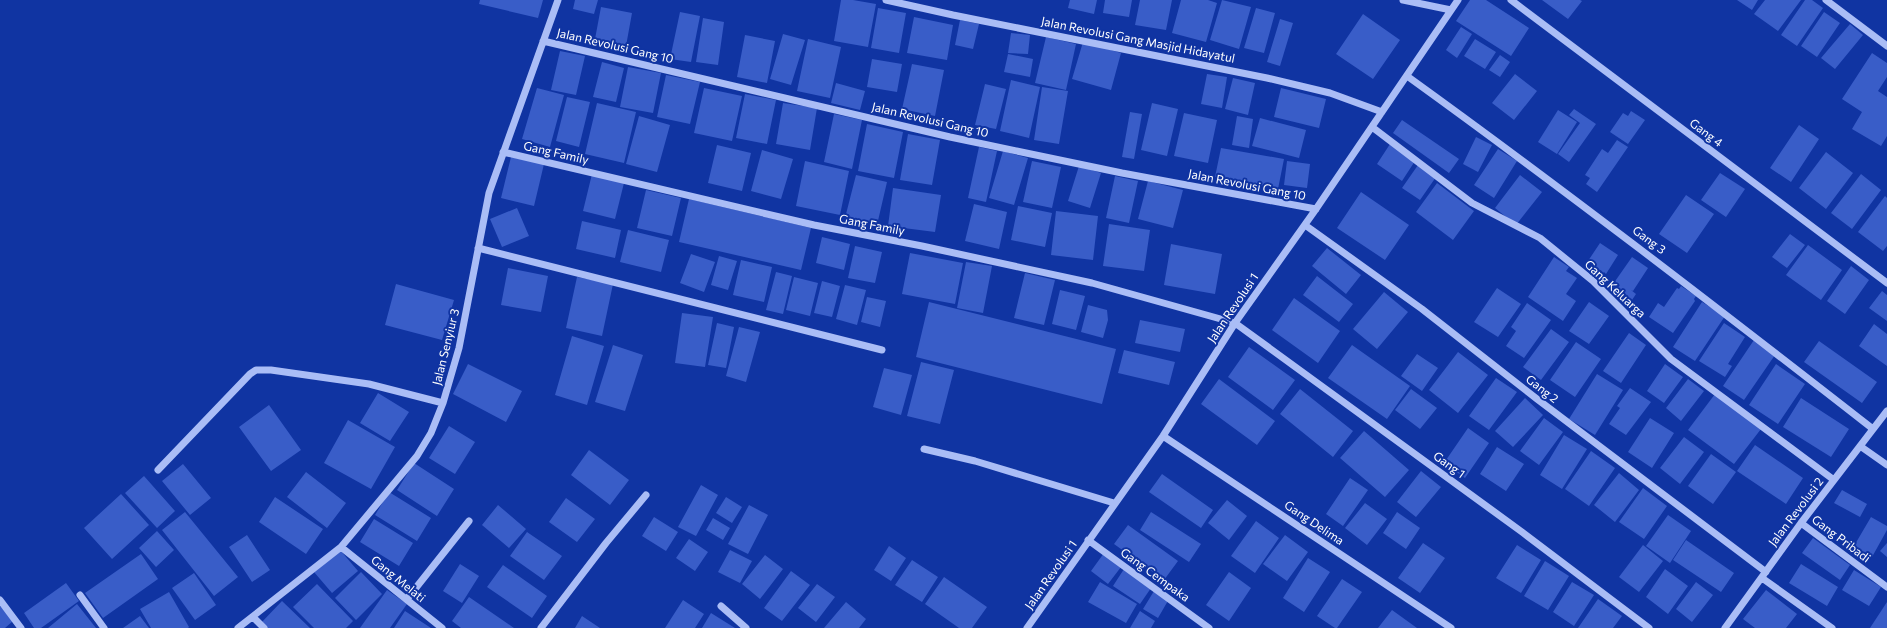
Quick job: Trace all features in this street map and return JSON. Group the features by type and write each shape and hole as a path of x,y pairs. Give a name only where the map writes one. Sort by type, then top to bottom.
{"street":[{"name":"Jalan Senyiur 3","path":"238,628 341,547 417,456 431,433 443,403 459,348 489,193 542,41 558,0"},
{"name":"Jalan Revolusi Gang Masjid Hidayatul","path":"886,0 953,15 1267,78 1330,93 1382,112"},
{"path":"1403,0 1451,10"},
{"name":"Jalan Revolusi 1","path":"1028,628 1114,503 1163,436 1235,323 1316,209 1458,0"},
{"name":"Gang 4","path":"1511,0 1887,283"},
{"path":"1826,0 1887,46"},
{"name":"Jalan Revolusi Gang 10","path":"542,41 950,137 1129,174 1316,209"},
{"name":"Gang 3","path":"1407,76 1540,172 1873,428"},
{"name":"Gang Keluarga","path":"1372,127 1472,203 1540,238 1593,281 1671,359 1834,480"},
{"name":"Gang Family","path":"503,152 814,225 922,246 1092,283 1235,323"},
{"name":"Gang 2","path":"1305,224 1422,309 1832,628"},
{"path":"478,248 882,350"},
{"name":"Gang 1","path":"1235,323 1509,522 1649,628"},
{"path":"158,470 250,374 256,370 271,370 369,384 443,403"},
{"name":"Jalan Revolusi 2","path":"1725,628 1801,523 1887,411"},
{"name":"Gang Delima","path":"1163,436 1452,628"},
{"path":"1860,446 1887,465"},
{"path":"924,449 975,462 1114,503"},
{"path":"541,628 606,543 646,496"},
{"path":"407,599 469,521"},
{"name":"Gang Pribadi","path":"1801,523 1887,587"},
{"name":"Gang Cempaka","path":"1088,540 1209,628"},
{"name":"Gang Melati","path":"341,547 442,628"},
{"path":"80,595 104,628"},
{"path":"0,600 20,628"},
{"path":"721,606 746,628"},
{"path":"253,617 264,628"}],"building":[{"path":"480,0 543,0 538,18 479,4"},
{"path":"575,0 598,0 594,14 573,9"},
{"path":"841,0 853,0 876,4 868,47 834,41"},
{"path":"1070,0 1097,0 1094,14 1068,8"},
{"path":"1105,0 1132,0 1129,17 1103,13"},
{"path":"1140,0 1172,0 1166,30 1135,25"},
{"path":"1181,0 1208,0 1217,3 1206,42 1172,33"},
{"path":"1222,0 1251,7 1239,49 1210,40"},
{"path":"1470,0 1486,0 1529,28 1511,56 1456,21"},
{"path":"1542,0 1580,0 1582,1 1568,19"},
{"path":"1737,0 1758,0 1752,10"},
{"path":"1765,0 1801,0 1778,31 1754,14"},
{"path":"1805,0 1812,0 1823,8 1797,46 1781,35"},
{"path":"601,7 632,13 626,46 595,39"},
{"path":"878,8 906,13 899,53 871,48"},
{"path":"1256,8 1275,13 1264,53 1244,48"},
{"path":"680,12 700,16 691,62 670,59"},
{"path":"1824,12 1840,23 1817,57 1801,46"},
{"path":"1363,14 1400,40 1373,79 1336,54"},
{"path":"914,17 953,25 947,60 907,53"},
{"path":"703,18 724,22 718,65 696,62"},
{"path":"1280,19 1293,23 1280,66 1267,62"},
{"path":"960,20 979,24 973,49 955,45"},
{"path":"1850,24 1863,35 1835,69 1821,58"},
{"path":"1461,27 1472,34 1457,58 1446,50"},
{"path":"1011,33 1030,35 1028,54 1008,53"},
{"path":"783,34 805,40 791,85 770,79"},
{"path":"745,35 775,41 767,83 737,77"},
{"path":"1046,37 1076,44 1066,90 1035,83"},
{"path":"808,39 841,47 830,98 797,91"},
{"path":"1475,39 1496,52 1485,69 1464,56"},
{"path":"1083,42 1121,53 1111,90 1072,79"},
{"path":"560,51 585,56 576,95 551,90"},
{"path":"1872,53 1887,63 1887,77 1878,91 1887,97 1887,136 1881,146 1852,129 1862,112 1842,99"},
{"path":"1008,54 1033,59 1030,77 1004,72"},
{"path":"1500,55 1510,62 1500,77 1489,70"},
{"path":"872,59 902,64 897,92 867,87"},
{"path":"602,62 624,68 616,102 593,97"},
{"path":"912,64 944,70 935,116 902,109"},
{"path":"628,67 661,73 653,113 620,107"},
{"path":"1207,74 1227,77 1222,108 1201,104"},
{"path":"1515,74 1537,91 1514,120 1492,103"},
{"path":"666,75 700,82 690,124 657,117"},
{"path":"1233,78 1255,83 1248,115 1225,109"},
{"path":"1011,80 1040,87 1029,138 1000,131"},
{"path":"836,83 865,91 860,110 831,103"},
{"path":"985,84 1006,89 996,129 975,125"},
{"path":"1042,87 1068,91 1059,144 1034,140"},
{"path":"537,88 564,95 550,147 522,139"},
{"path":"704,88 742,96 732,141 694,133"},
{"path":"1281,88 1326,99 1319,128 1274,117"},
{"path":"745,94 776,100 767,144 736,138"},
{"path":"567,97 590,102 579,147 556,141"},
{"path":"597,103 636,112 624,163 585,154"},
{"path":"783,103 817,108 810,150 776,144"},
{"path":"1152,103 1178,109 1167,156 1141,150"},
{"path":"1574,109 1596,124 1569,162 1558,154 1580,123 1569,115"},
{"path":"1558,110 1577,122 1557,154 1538,142"},
{"path":"1631,111 1645,120 1628,144 1610,132 1623,113 1628,116"},
{"path":"1130,112 1142,114 1134,159 1122,157"},
{"path":"1184,113 1217,120 1208,163 1174,156"},
{"path":"834,114 862,120 852,169 824,162"},
{"path":"639,116 670,125 657,172 626,164"},
{"path":"1237,116 1253,119 1249,148 1232,145"},
{"path":"1260,118 1306,130 1299,158 1252,146"},
{"path":"1402,120 1459,159 1449,173 1393,133"},
{"path":"867,124 903,132 894,178 858,171"},
{"path":"1799,125 1819,139 1791,182 1770,168"},
{"path":"908,134 940,140 932,185 900,180"},
{"path":"1476,137 1492,145 1478,172 1463,164"},
{"path":"1617,140 1628,147 1597,192 1586,184 1590,178 1585,175 1602,149 1608,153"},
{"path":"1390,144 1415,161 1402,181 1377,164"},
{"path":"717,145 751,153 742,191 708,183"},
{"path":"979,147 997,151 986,202 968,198"},
{"path":"1221,148 1284,159 1278,189 1215,177"},
{"path":"1498,149 1517,161 1494,198 1474,185"},
{"path":"762,150 793,159 781,199 751,191"},
{"path":"1003,151 1028,158 1014,205 989,198"},
{"path":"1826,152 1853,173 1826,209 1799,188"},
{"path":"511,157 544,164 534,206 501,198"},
{"path":"805,161 849,171 840,215 796,206"},
{"path":"1032,161 1061,167 1052,208 1023,202"},
{"path":"1287,161 1310,164 1307,188 1284,185"},
{"path":"1418,165 1436,177 1420,200 1402,188"},
{"path":"1079,166 1101,173 1090,208 1068,201"},
{"path":"1720,173 1745,189 1726,217 1701,200"},
{"path":"592,174 624,183 615,219 583,211"},
{"path":"1861,174 1881,190 1852,229 1831,213"},
{"path":"856,175 887,182 877,225 845,218"},
{"path":"1520,175 1542,192 1516,225 1495,208"},
{"path":"1115,176 1138,181 1129,223 1106,218"},
{"path":"1148,181 1183,190 1173,228 1138,219"},
{"path":"1437,183 1474,211 1453,240 1416,212"},
{"path":"893,188 941,195 935,232 888,226"},
{"path":"646,190 681,198 672,236 637,228"},
{"path":"1361,192 1409,225 1385,260 1337,228"},
{"path":"1686,195 1714,214 1687,253 1659,234"},
{"path":"1885,196 1887,198 1887,246 1883,251 1858,232"},
{"path":"689,199 811,228 801,270 679,242"},
{"path":"974,204 1007,212 999,249 965,241"},
{"path":"1018,206 1052,213 1045,247 1011,240"},
{"path":"517,208 529,236 502,247 490,219"},
{"path":"1056,211 1098,216 1093,260 1051,255"},
{"path":"582,221 621,230 615,258 576,249"},
{"path":"1109,224 1150,230 1144,271 1103,266"},
{"path":"628,230 669,240 661,272 620,262"},
{"path":"1790,234 1805,245 1787,268 1772,257"},
{"path":"822,237 850,244 844,270 816,263"},
{"path":"1600,243 1618,255 1606,274 1604,272 1600,277 1591,272 1594,266 1588,261"},
{"path":"1171,244 1222,254 1215,294 1164,285"},
{"path":"1808,245 1842,270 1821,300 1786,275"},
{"path":"855,246 882,252 875,283 848,278"},
{"path":"1327,248 1361,275 1346,294 1312,266"},
{"path":"910,253 963,263 955,304 902,294"},
{"path":"691,254 715,262 704,292 680,283"},
{"path":"719,256 737,261 728,290 711,285"},
{"path":"1554,257 1569,267 1566,271 1577,278 1566,294 1576,301 1563,321 1528,297"},
{"path":"1632,257 1648,268 1633,291 1631,290 1636,294 1632,300 1611,287"},
{"path":"741,260 772,267 764,302 733,295"},
{"path":"966,262 992,266 983,313 957,308"},
{"path":"1851,266 1869,280 1845,314 1827,301"},
{"path":"508,268 548,276 541,312 501,305"},
{"path":"776,272 792,276 783,314 766,310"},
{"path":"1025,273 1055,280 1044,325 1014,318"},
{"path":"1317,276 1353,304 1339,322 1303,295"},
{"path":"577,277 613,284 602,336 566,328"},
{"path":"794,277 818,283 810,316 786,310"},
{"path":"822,281 840,286 832,317 814,313"},
{"path":"396,284 454,300 442,340 385,325"},
{"path":"845,285 866,290 857,325 836,319"},
{"path":"1681,286 1696,296 1694,299 1695,301 1673,333 1649,317 1658,303 1664,307 1677,288 1679,289"},
{"path":"1497,288 1521,304 1498,337 1474,322"},
{"path":"1060,290 1085,296 1076,330 1052,324"},
{"path":"1882,291 1887,295 1887,321 1869,308"},
{"path":"1384,292 1408,312 1377,349 1353,329"},
{"path":"867,297 886,301 880,327 861,322"},
{"path":"1294,298 1340,331 1318,363 1272,330"},
{"path":"929,302 1116,349 1102,404 916,357"},
{"path":"1589,302 1609,316 1589,344 1569,331"},
{"path":"1702,302 1725,316 1695,361 1673,347"},
{"path":"1527,303 1551,320 1524,358 1506,346 1516,331 1511,327"},
{"path":"1088,305 1107,310 1108,320 1103,338 1081,332"},
{"path":"682,313 713,317 705,367 675,363"},
{"path":"1140,320 1185,329 1180,352 1135,343"},
{"path":"717,323 734,327 726,368 708,365"},
{"path":"1724,323 1745,337 1728,364 1732,366 1725,377 1699,361"},
{"path":"1874,324 1887,334 1887,366 1859,346"},
{"path":"739,327 760,332 746,382 726,376"},
{"path":"1551,329 1569,342 1541,380 1523,367"},
{"path":"1629,333 1646,345 1621,383 1603,371"},
{"path":"572,336 604,346 587,405 555,395"},
{"path":"1754,340 1775,355 1744,400 1723,386"},
{"path":"1819,341 1877,382 1862,403 1804,362"},
{"path":"1576,342 1601,359 1575,397 1550,380"},
{"path":"613,345 643,355 625,411 595,402"},
{"path":"1352,345 1410,386 1387,419 1328,378"},
{"path":"1249,347 1295,380 1273,410 1228,377"},
{"path":"1124,350 1175,362 1169,385 1118,373"},
{"path":"1458,352 1488,375 1458,413 1429,390"},
{"path":"1417,354 1438,368 1422,391 1401,376"},
{"path":"921,362 954,370 940,424 907,416"},
{"path":"468,364 522,391 506,422 453,394"},
{"path":"1665,364 1683,377 1664,403 1647,391"},
{"path":"1776,364 1805,384 1778,424 1749,405"},
{"path":"884,368 912,375 901,415 873,407"},
{"path":"1597,374 1623,390 1595,435 1569,419"},
{"path":"1496,378 1517,392 1489,430 1469,416"},
{"path":"1219,379 1275,421 1257,445 1201,404"},
{"path":"1688,379 1704,391 1681,421 1666,408"},
{"path":"1630,388 1651,402 1626,435 1609,424 1620,408 1617,406"},
{"path":"1300,389 1353,431 1333,457 1280,414"},
{"path":"1411,389 1437,408 1420,429 1395,410"},
{"path":"378,393 409,412 390,441 360,423"},
{"path":"1715,394 1761,429 1734,464 1688,430"},
{"path":"1525,398 1543,415 1513,447 1495,431"},
{"path":"1801,398 1849,429 1831,457 1783,427"},
{"path":"269,405 301,450 271,471 239,427"},
{"path":"1544,418 1563,432 1539,465 1520,451"},
{"path":"1650,418 1674,433 1652,468 1628,452"},
{"path":"348,420 395,447 371,489 324,463"},
{"path":"449,426 475,442 455,474 429,458"},
{"path":"1468,428 1489,443 1465,478 1444,463"},
{"path":"1364,431 1409,470 1385,497 1340,458"},
{"path":"1564,435 1587,449 1562,489 1540,475"},
{"path":"1684,437 1704,452 1680,484 1660,468"},
{"path":"1755,445 1803,478 1786,504 1737,471"},
{"path":"1497,447 1524,464 1506,491 1480,474"},
{"path":"589,450 629,480 610,505 571,475"},
{"path":"1591,451 1615,468 1589,506 1565,489"},
{"path":"1711,454 1736,472 1713,504 1688,486"},
{"path":"414,463 454,489 437,516 397,490"},
{"path":"183,464 211,498 190,515 162,481"},
{"path":"1421,471 1441,487 1416,517 1397,502"},
{"path":"306,472 346,503 327,528 287,497"},
{"path":"1619,473 1639,490 1615,522 1594,505"},
{"path":"1162,474 1213,510 1201,528 1149,492"},
{"path":"144,476 175,511 157,528 125,493"},
{"path":"1350,478 1368,490 1343,526 1326,514"},
{"path":"701,485 718,495 696,536 678,527"},
{"path":"1643,488 1667,506 1644,539 1619,522"},
{"path":"1842,490 1867,504 1860,517 1834,503"},
{"path":"389,492 431,518 417,541 375,515"},
{"path":"121,494 149,525 112,559 84,528"},
{"path":"275,497 323,529 306,554 259,522"},
{"path":"726,497 742,507 732,523 716,513"},
{"path":"566,498 595,519 577,542 549,522"},
{"path":"1227,500 1247,516 1229,540 1208,523"},
{"path":"1365,503 1387,519 1367,545 1345,528"},
{"path":"498,505 526,529 509,548 482,525"},
{"path":"749,505 768,515 748,554 728,544"},
{"path":"185,512 238,577 214,596 162,530"},
{"path":"1151,512 1201,544 1189,562 1140,530"},
{"path":"1397,512 1420,528 1406,549 1383,533"},
{"path":"1668,515 1691,531 1670,563 1646,546"},
{"path":"654,517 678,532 666,551 642,536"},
{"path":"1871,517 1887,526 1887,530 1872,557 1854,546"},
{"path":"713,518 730,528 723,540 706,530"},
{"path":"374,519 413,543 399,566 360,542"},
{"path":"1256,521 1279,538 1255,573 1231,556"},
{"path":"1128,525 1178,561 1164,580 1114,544"},
{"path":"157,531 174,550 156,567 139,548"},
{"path":"527,532 562,556 544,580 510,556"},
{"path":"247,535 270,570 252,582 229,547"},
{"path":"1285,535 1308,552 1287,581 1263,564"},
{"path":"1813,538 1850,565 1840,580 1802,553"},
{"path":"689,539 708,552 695,571 676,558"},
{"path":"1686,540 1734,573 1721,592 1673,560"},
{"path":"1423,543 1445,558 1420,593 1398,578"},
{"path":"1887,543 1887,557 1880,551"},
{"path":"1517,545 1541,560 1521,593 1496,578"},
{"path":"1643,545 1663,561 1639,592 1619,577"},
{"path":"889,546 906,558 891,581 874,570"},
{"path":"340,550 358,571 332,593 314,572"},
{"path":"730,550 752,561 740,583 718,572"},
{"path":"1104,553 1121,567 1108,584 1091,571"},
{"path":"141,554 158,579 103,618 85,593"},
{"path":"765,555 783,569 760,599 742,584"},
{"path":"1308,558 1330,572 1304,612 1283,598"},
{"path":"912,560 938,577 922,602 895,585"},
{"path":"1545,561 1569,576 1548,610 1524,596"},
{"path":"460,564 479,576 462,603 443,591"},
{"path":"1801,564 1838,587 1827,606 1789,583"},
{"path":"503,565 547,596 532,618 487,587"},
{"path":"1124,569 1151,588 1140,604 1113,586"},
{"path":"1665,569 1688,586 1668,614 1646,597"},
{"path":"1854,570 1881,587 1869,606 1842,590"},
{"path":"791,571 810,585 782,621 764,608"},
{"path":"361,572 382,594 356,620 335,598"},
{"path":"1229,572 1251,588 1229,621 1206,605"},
{"path":"194,573 216,605 195,620 172,588"},
{"path":"944,577 987,607 972,628 959,628 925,604"},
{"path":"1342,579 1362,592 1337,628 1335,628 1317,616"},
{"path":"1100,582 1137,604 1126,623 1088,602"},
{"path":"1572,582 1594,595 1574,626 1553,612"},
{"path":"1696,582 1713,595 1692,622 1676,609"},
{"path":"66,583 79,601 41,628 34,628 24,613"},
{"path":"317,584 353,621 346,628 314,628 293,607"},
{"path":"817,584 835,597 816,622 798,608"},
{"path":"387,590 407,604 390,628 360,628"},
{"path":"1766,590 1797,614 1786,628 1755,628 1743,619"},
{"path":"1154,591 1169,599 1158,618 1143,609"},
{"path":"169,592 189,627 188,628 151,628 140,609"},
{"path":"469,597 514,628 461,628 452,621"},
{"path":"1598,599 1622,616 1613,628 1578,628"},
{"path":"683,600 704,614 695,628 665,628"},
{"path":"282,601 310,628 264,628 260,624"},
{"path":"846,602 866,619 859,628 824,628"},
{"path":"1887,602 1887,628 1870,628"},
{"path":"77,604 96,628 48,628"},
{"path":"0,606 13,621 5,628 0,628"},
{"path":"1392,610 1417,628 1378,628"},
{"path":"405,611 431,628 394,628"},
{"path":"1140,611 1155,621 1151,628 1130,628"},
{"path":"711,613 735,628 702,628"},
{"path":"140,616 149,628 123,628"},
{"path":"582,616 600,628 575,628"}]}
